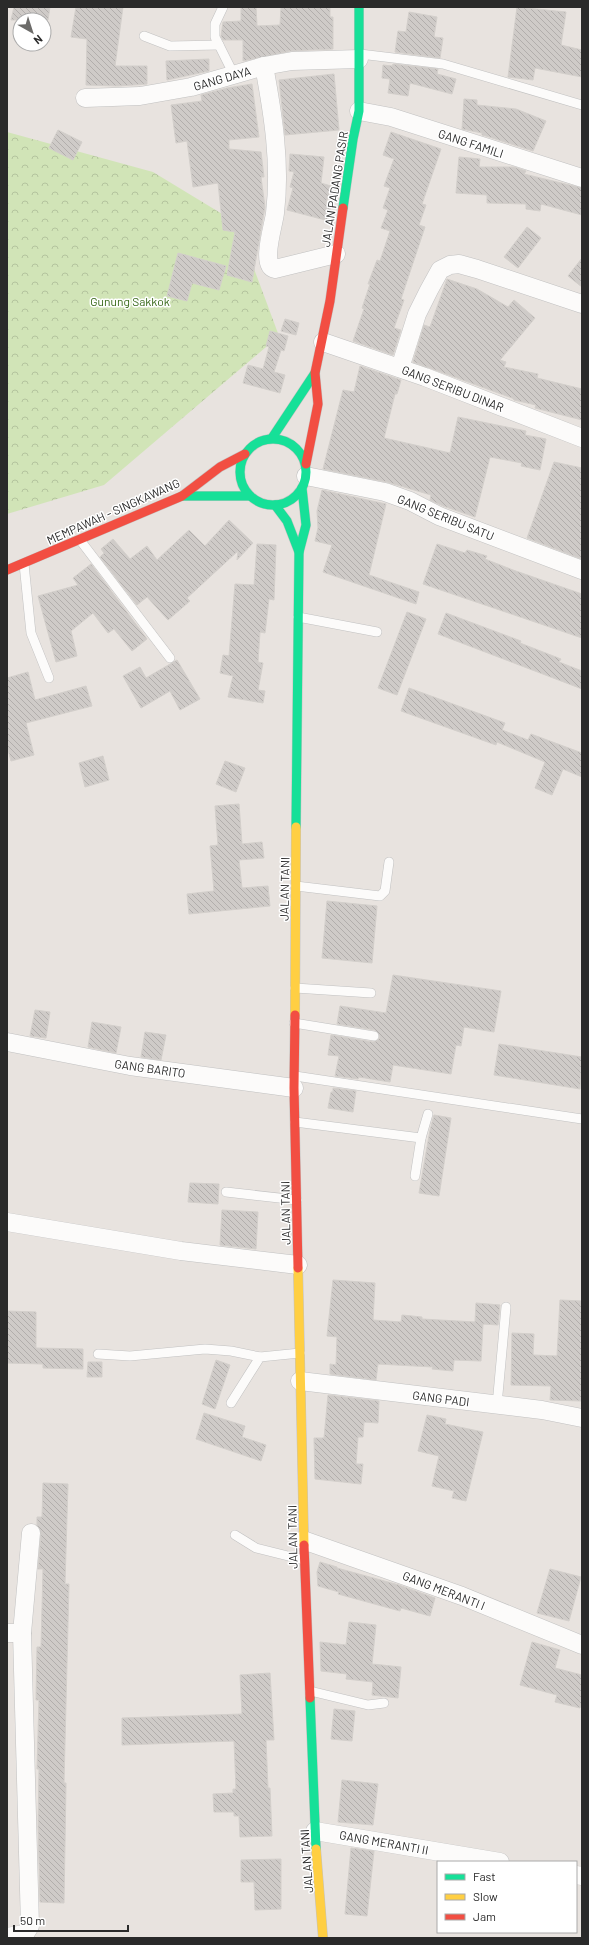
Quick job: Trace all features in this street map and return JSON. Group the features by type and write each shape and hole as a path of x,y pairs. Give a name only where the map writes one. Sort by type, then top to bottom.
{"main road":[{"name":"JALAN PADANG PASIR","path":"315,373 323,342 359,111 359,7"},
{"path":"272,438 315,373"},
{"path":"305,476 297,448 290,442 272,438 254,444 245,454 240,467 241,480 250,496 257,501 275,505 291,500 305,476 312,439 318,404 315,373"},
{"name":"MEMPAWAH - SINGKAWANG","path":"7,570 182,496 220,467 245,454"},
{"name":"JALAN TANI","path":"305,476 306,525 299,552 294,1023 295,1122 303,1540 316,1831 323,1938"},
{"path":"182,496 250,496"},
{"path":"275,505 290,524 299,552"}],"street":[{"name":"GANG DAYA","path":"85,98 140,96 191,87 264,66 292,61 359,57"},
{"path":"264,66 271,104 276,166 276,202 274,225 268,250 268,265 275,269 336,254"},
{"name":"GANG FAMILI","path":"359,111 391,117 582,178"},
{"path":"400,368 417,314 440,270 450,265 459,264 477,269 582,304"},
{"name":"GANG SERIBU DINAR","path":"323,342 400,368 582,438"},
{"name":"GANG SERIBU SATU","path":"305,476 385,492 410,501 439,516 582,570"},
{"name":"GANG BARITO","path":"7,1042 130,1066 295,1082"},
{"path":"7,1222 181,1251 298,1265"},
{"name":"GANG PADI","path":"300,1381 542,1410 582,1418"},
{"path":"7,1937 25,1934 30,1926 15,1633 31,1533"},
{"name":"GANG MERANTI I","path":"303,1540 462,1596 582,1645"},
{"name":"GANG MERANTI II","path":"316,1831 494,1861"}],"lane":[{"path":"223,7 215,24 215,37 234,75"},
{"path":"144,36 170,46 219,45"},
{"path":"359,57 443,64 582,105"},
{"path":"79,540 170,658"},
{"path":"24,564 31,633 49,678"},
{"path":"298,617 377,632"},
{"path":"296,886 380,896 385,891 388,862"},
{"path":"295,988 371,993"},
{"path":"294,1023 374,1036"},
{"path":"295,1082 582,1119"},
{"path":"415,1176 421,1138 428,1114"},
{"path":"295,1122 421,1138"},
{"path":"226,1192 296,1200"},
{"path":"497,1405 506,1307"},
{"path":"98,1354 130,1356 205,1349 230,1351 260,1357 300,1353"},
{"path":"231,1403 260,1357"},
{"path":"234,1535 256,1548 304,1560"},
{"path":"310,1690 368,1705 384,1703"}],"green space":[{"name":"Gunung Sakkok","path":"7,132 153,172 237,223 279,336 104,485 7,514"}],"building":[{"path":"14,7 50,7 49,12 13,12"},
{"path":"76,7 123,7 115,66 147,66 147,84 118,86 86,85 87,39 71,37"},
{"path":"241,7 256,7 257,26 280,25 281,7 330,7 330,17 333,17 333,49 290,51 243,61 243,40 223,40 221,36 223,22 241,21"},
{"path":"517,7 566,12 561,45 582,50 582,77 535,68 533,80 508,77"},
{"path":"409,12 437,17 434,37 443,38 440,58 395,52 398,31 406,32"},
{"path":"209,59 209,71 167,80 166,61"},
{"path":"393,64 438,69 437,74 456,79 452,94 410,83 408,96 388,93 390,79 382,78 383,65 392,66"},
{"path":"334,74 339,130 285,135 279,80"},
{"path":"252,84 259,137 229,140 229,149 261,152 264,177 261,177 265,207 252,282 227,275 235,232 223,230 218,183 193,187 187,141 176,143 171,105 202,101 201,95 227,88"},
{"path":"464,99 477,100 477,105 516,109 546,121 533,151 482,135 482,133 462,129"},
{"path":"58,130 82,142 73,160 49,148"},
{"path":"391,132 441,149 422,204 426,205 419,225 425,227 401,299 404,300 394,328 401,330 393,355 353,341 364,309 362,308 370,284 368,284 377,260 380,261 390,231 381,228 388,210 383,208 390,188 384,186 394,159 383,155"},
{"path":"290,154 324,157 321,183 331,186 326,203 331,204 329,221 287,210 293,188 290,187 294,172 289,171"},
{"path":"459,157 480,159 479,167 514,167 526,171 524,174 582,188 582,215 541,204 540,211 526,209 526,204 487,203 487,195 456,193"},
{"path":"527,227 541,238 518,268 504,257"},
{"path":"178,253 226,266 219,290 192,283 187,301 167,296"},
{"path":"582,258 582,287 568,276"},
{"path":"447,279 477,289 508,307 514,300 535,318 500,360 506,362 504,367 538,374 537,378 582,389 582,420 535,408 536,405 514,400 413,362 424,325 430,327"},
{"path":"285,319 299,323 296,335 281,331"},
{"path":"270,331 288,336 284,351 281,350 274,372 285,375 280,393 243,383 248,365 263,369 269,347 266,346"},
{"path":"360,366 401,380 397,394 395,394 384,438 450,453 458,417 526,431 525,435 546,439 540,470 521,466 522,463 490,457 475,517 430,500 431,495 387,482 323,469 343,390 354,392"},
{"path":"554,462 582,468 582,559 527,538"},
{"path":"322,490 386,504 369,575 419,592 416,604 323,572 332,545 315,541 318,528 317,511"},
{"path":"229,520 253,543 237,560 238,551 187,598 190,601 168,620 147,597 137,605 100,557 104,553 101,549 113,539 130,559 147,546 157,560 189,530 205,546"},
{"path":"257,544 276,545 274,600 269,599 265,633 260,632 258,662 263,663 258,690 265,691 263,703 228,697 233,676 220,673 223,655 229,656 235,584 254,585"},
{"path":"437,544 465,553 467,550 487,556 485,559 582,594 582,638 423,584"},
{"path":"91,564 147,639 132,651 114,629 108,633 93,613 71,631 77,656 56,662 38,596 78,585 73,578"},
{"path":"407,612 426,619 397,695 378,688"},
{"path":"446,613 521,641 520,643 561,659 559,662 582,671 582,689 438,634"},
{"path":"177,660 200,699 180,710 170,691 141,708 123,676 140,667 146,678"},
{"path":"28,672 35,700 86,686 92,706 26,723 34,755 11,761 7,746 7,678"},
{"path":"409,688 505,723 502,730 528,740 531,734 582,753 582,777 563,769 552,795 535,788 545,762 497,742 496,745 401,711"},
{"path":"103,756 109,780 85,787 79,763"},
{"path":"225,761 245,768 236,792 216,784"},
{"path":"239,804 242,844 262,842 264,858 239,860 242,888 268,886 270,906 189,914 187,894 214,891 210,846 218,845 215,806"},
{"path":"327,901 377,906 372,963 322,958"},
{"path":"393,975 501,991 494,1032 464,1027 461,1046 456,1045 451,1074 393,1065 390,1082 359,1077 358,1079 335,1076 339,1056 328,1055 331,1035 373,1042 378,1040 380,1037 375,1030 337,1024 340,1006 386,1013"},
{"path":"35,1010 50,1012 46,1038 30,1036"},
{"path":"92,1022 121,1027 116,1053 88,1047"},
{"path":"145,1032 166,1035 161,1060 141,1057"},
{"path":"499,1044 582,1057 580,1089 494,1075"},
{"path":"333,1088 356,1091 353,1112 328,1108"},
{"path":"434,1115 451,1118 439,1196 419,1193"},
{"path":"190,1183 219,1184 218,1204 188,1202"},
{"path":"222,1210 258,1212 256,1249 220,1245"},
{"path":"333,1280 375,1283 373,1320 401,1322 402,1315 422,1317 422,1319 475,1322 476,1303 500,1305 498,1325 483,1324 481,1361 454,1360 453,1371 432,1369 433,1367 378,1364 376,1380 330,1374 330,1364 336,1365 337,1337 327,1336"},
{"path":"560,1300 582,1301 582,1401 550,1400 551,1386 511,1385 512,1333 534,1334 533,1355 557,1356"},
{"path":"7,1311 36,1312 36,1348 83,1349 83,1369 43,1368 43,1364 7,1363"},
{"path":"216,1360 230,1365 215,1409 202,1404"},
{"path":"88,1362 102,1362 102,1377 87,1377"},
{"path":"328,1395 379,1401 378,1423 364,1422 363,1437 358,1437 356,1464 363,1464 361,1484 315,1479 314,1438 324,1438"},
{"path":"204,1413 245,1426 242,1437 266,1445 261,1461 196,1439"},
{"path":"427,1415 446,1419 445,1424 483,1432 466,1501 452,1498 454,1491 432,1486 439,1456 418,1451"},
{"path":"43,1483 68,1484 65,1584 69,1584 64,1783 66,1783 64,1903 40,1902 38,1826 39,1769 37,1769 39,1700 36,1700 37,1647 41,1647 43,1569 38,1569 41,1534 37,1525 37,1517 42,1517"},
{"path":"320,1562 399,1585 435,1598 430,1616 401,1608 400,1611 338,1594 339,1592 318,1586 317,1572"},
{"path":"550,1569 581,1577 569,1621 537,1613"},
{"path":"349,1622 376,1625 372,1664 401,1667 398,1698 372,1695 373,1682 346,1679 347,1674 321,1671 320,1642 346,1645"},
{"path":"532,1642 560,1650 555,1668 582,1675 582,1701 580,1708 555,1702 557,1695 520,1685"},
{"path":"270,1673 274,1740 266,1740 272,1836 240,1837 239,1816 234,1816 234,1812 214,1812 213,1794 233,1793 233,1789 236,1789 234,1741 122,1745 122,1718 242,1714 240,1675"},
{"path":"334,1709 355,1711 352,1741 331,1739"},
{"path":"342,1780 378,1784 373,1825 338,1822"},
{"path":"351,1848 374,1851 367,1916 345,1914"},
{"path":"281,1859 281,1909 255,1910 254,1882 241,1882 241,1860"}],"traffic: fast":[{"path":"343,208 353,139 359,111 359,7"},
{"path":"272,438 315,373"},
{"path":"266,439 280,439 292,444 301,453 306,465 306,472 304,485 297,496 280,505 266,505 254,500 245,491 240,479 240,465 245,453 254,444 266,439"},
{"path":"296,827 299,552 306,525 302,488"},
{"path":"182,496 250,496"},
{"path":"275,505 287,521 299,552"},
{"path":"310,1698 316,1849"}],"traffic: slow":[{"path":"295,1015 296,827"},
{"path":"298,1268 304,1545"},
{"path":"316,1849 323,1938"}],"traffic: jam":[{"path":"306,464 318,404 315,373 330,301 343,208"},
{"path":"7,570 182,496 220,467 245,454"},
{"path":"295,1015 294,1088 298,1268"},
{"path":"304,1545 310,1698"}]}
